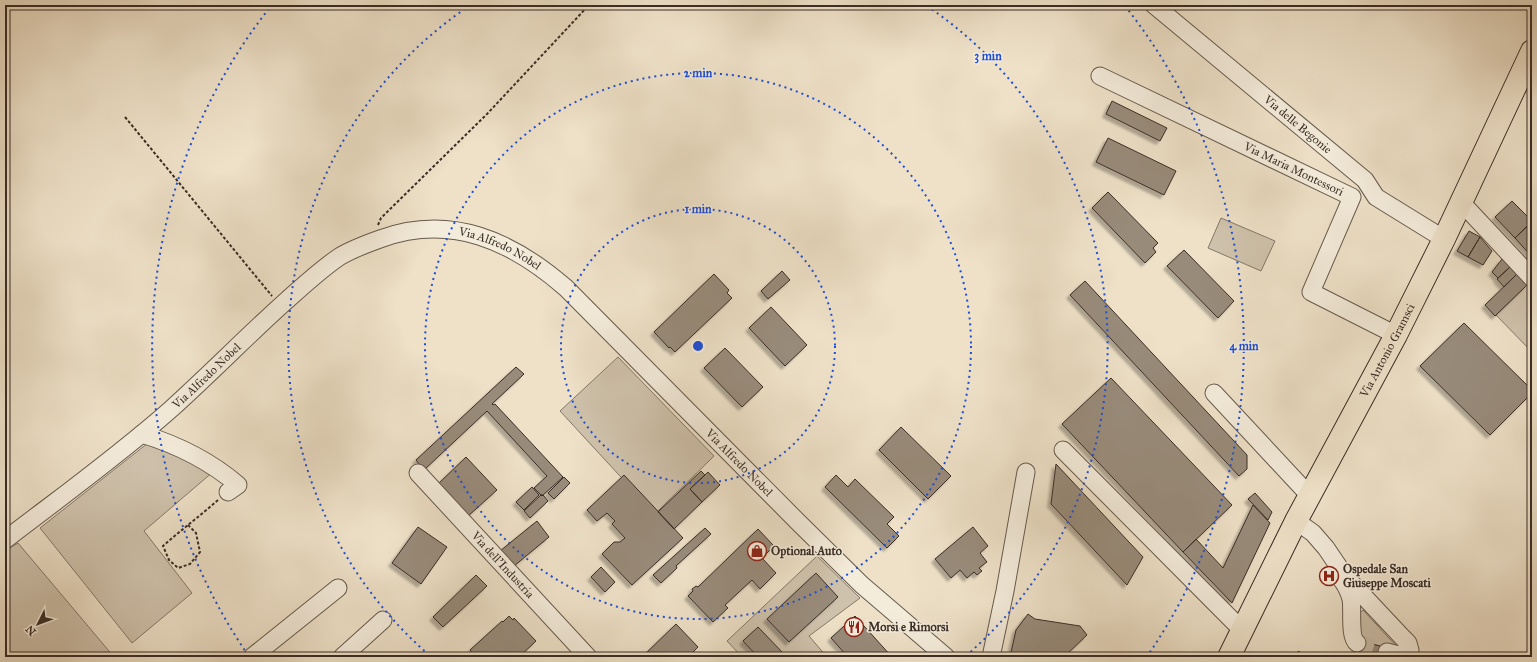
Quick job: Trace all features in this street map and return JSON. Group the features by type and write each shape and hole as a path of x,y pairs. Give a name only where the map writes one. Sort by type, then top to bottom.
{"main road":[{"name":"Via Antonio Gramsci","path":"1232,648 1310,495 1396,335 1444,239 1532,51"}],"street":[{"name":"Via delle Begonie","path":"1154,5 1365,180 1376,196 1444,239"},
{"name":"Via Maria Montessori","path":"1100,76 1352,197 1311,292 1396,335"},
{"path":"1460,202 1532,278"},
{"name":"Via Alfredo Nobel","path":"5,540 142,434 170,410 280,306 316,274 340,257 363,244 390,235 418,229 447,229 475,234 502,244 547,271 566,288 799,524 862,585 946,657"},
{"path":"1214,393 1310,495"},
{"path":"142,434 166,442 198,456 238,485 228,492"},
{"path":"1063,450 1232,648"},
{"path":"991,657 1026,472"},
{"name":"Via dell'Industria","path":"418,473 588,657"},
{"path":"1296,522 1313,533 1326,548 1345,576 1408,643 1410,650 1399,655 1387,652"},
{"path":"1313,533 1347,587 1351,600 1353,616 1352,631 1354,641 1357,643"},
{"path":"252,657 338,588"},
{"path":"342,657 383,620"}],"path":[{"path":"378,225 381,218 486,114 589,5"},
{"path":"125,117 280,306"},
{"path":"188,525 196,533 200,552 190,564 178,568 169,560 164,546 188,525 228,492"},
{"path":"1298,657 1299,651"}],"shaded area":[{"path":"1221,218 1275,241 1261,271 1208,248"},
{"path":"1527,285 1532,290 1532,352 1496,315"},
{"path":"618,357 714,456 655,514 560,411"},
{"path":"148,443 214,471 144,531 192,593 132,643 40,528"},
{"path":"18,543 114,657 5,657 5,551"},
{"path":"817,556 860,598 809,636 827,657 742,657 727,641"},
{"path":"1363,610 1399,649 1387,648 1358,640 1360,613"}],"building":[{"path":"1112,101 1167,128 1160,141 1106,114"},
{"path":"1108,138 1176,171 1164,195 1096,162"},
{"path":"1108,192 1158,243 1153,248 1156,252 1145,263 1092,208"},
{"path":"1512,201 1532,221 1515,238 1495,217"},
{"path":"1532,222 1532,257 1515,238"},
{"path":"1469,231 1480,237 1468,257 1457,251"},
{"path":"1480,237 1492,251 1483,265 1468,257"},
{"path":"1184,250 1234,301 1218,318 1167,266"},
{"path":"1502,259 1510,267 1498,278 1492,272"},
{"path":"1510,267 1517,274 1504,287 1497,279"},
{"path":"782,271 790,280 768,299 761,291"},
{"path":"714,274 729,290 727,293 732,298 675,352 670,347 669,348 654,332"},
{"path":"1517,274 1527,285 1495,316 1485,305"},
{"path":"1085,281 1247,455 1247,469 1239,476 1070,295"},
{"path":"771,307 807,345 785,366 749,328"},
{"path":"1464,323 1532,390 1532,393 1490,435 1420,366"},
{"path":"725,348 763,387 742,407 704,368"},
{"path":"516,367 524,374 492,404 495,404 563,477 542,496 534,488 547,476 487,411 424,470 416,460"},
{"path":"1111,378 1232,505 1183,552 1062,424"},
{"path":"901,427 951,476 928,499 879,450"},
{"path":"466,457 497,490 467,517 437,485"},
{"path":"1056,464 1143,557 1127,585 1051,504"},
{"path":"701,471 705,475 690,489 702,502 674,529 658,512"},
{"path":"708,472 720,485 702,502 690,489"},
{"path":"624,475 683,538 632,585 602,554 614,542 620,542 625,538 612,524 615,521 607,513 597,521 587,510"},
{"path":"836,475 848,487 855,479 894,517 887,524 899,536 887,548 825,487"},
{"path":"564,477 570,483 554,499 548,493"},
{"path":"532,487 539,495 524,510 516,502"},
{"path":"1255,493 1272,512 1268,520 1248,499"},
{"path":"541,495 543,495 548,501 530,518 524,511"},
{"path":"1253,505 1270,523 1232,603 1183,552 1196,539 1223,568"},
{"path":"537,521 549,537 514,566 500,551"},
{"path":"418,527 447,547 421,584 392,563"},
{"path":"973,527 988,546 980,553 987,562 979,568 982,571 977,575 974,572 967,578 960,570 951,578 935,559"},
{"path":"705,528 711,534 676,566 677,568 661,583 653,575"},
{"path":"758,529 774,546 762,558 776,573 760,589 752,580 725,605 728,608 713,622 688,596 693,591 692,589 696,586 698,587"},
{"path":"601,567 615,582 605,592 591,577"},
{"path":"816,573 838,597 789,642 767,619"},
{"path":"476,575 487,586 443,627 433,617"},
{"path":"1028,614 1035,619 1080,626 1087,635 1064,657 1010,657 1016,630"},
{"path":"509,616 513,620 514,618 536,641 519,657 476,657 470,650"},
{"name":"Morsi e Rimorsi","path":"855,616 892,657 846,657 847,656 831,638"},
{"path":"676,624 698,647 688,657 642,657"},
{"path":"758,627 783,653 779,657 758,657 743,641"},
{"path":"1358,640 1387,648 1385,657 1354,657"}],"tunnel":[{"path":"1357,643 1387,652"}],"place":[{"name":"Optional Auto","path":"757,551"},
{"name":"Ospedale San Giuseppe Moscati","path":"1329,576"},
{"name":"Morsi e Rimorsi","path":"854,627"}]}
